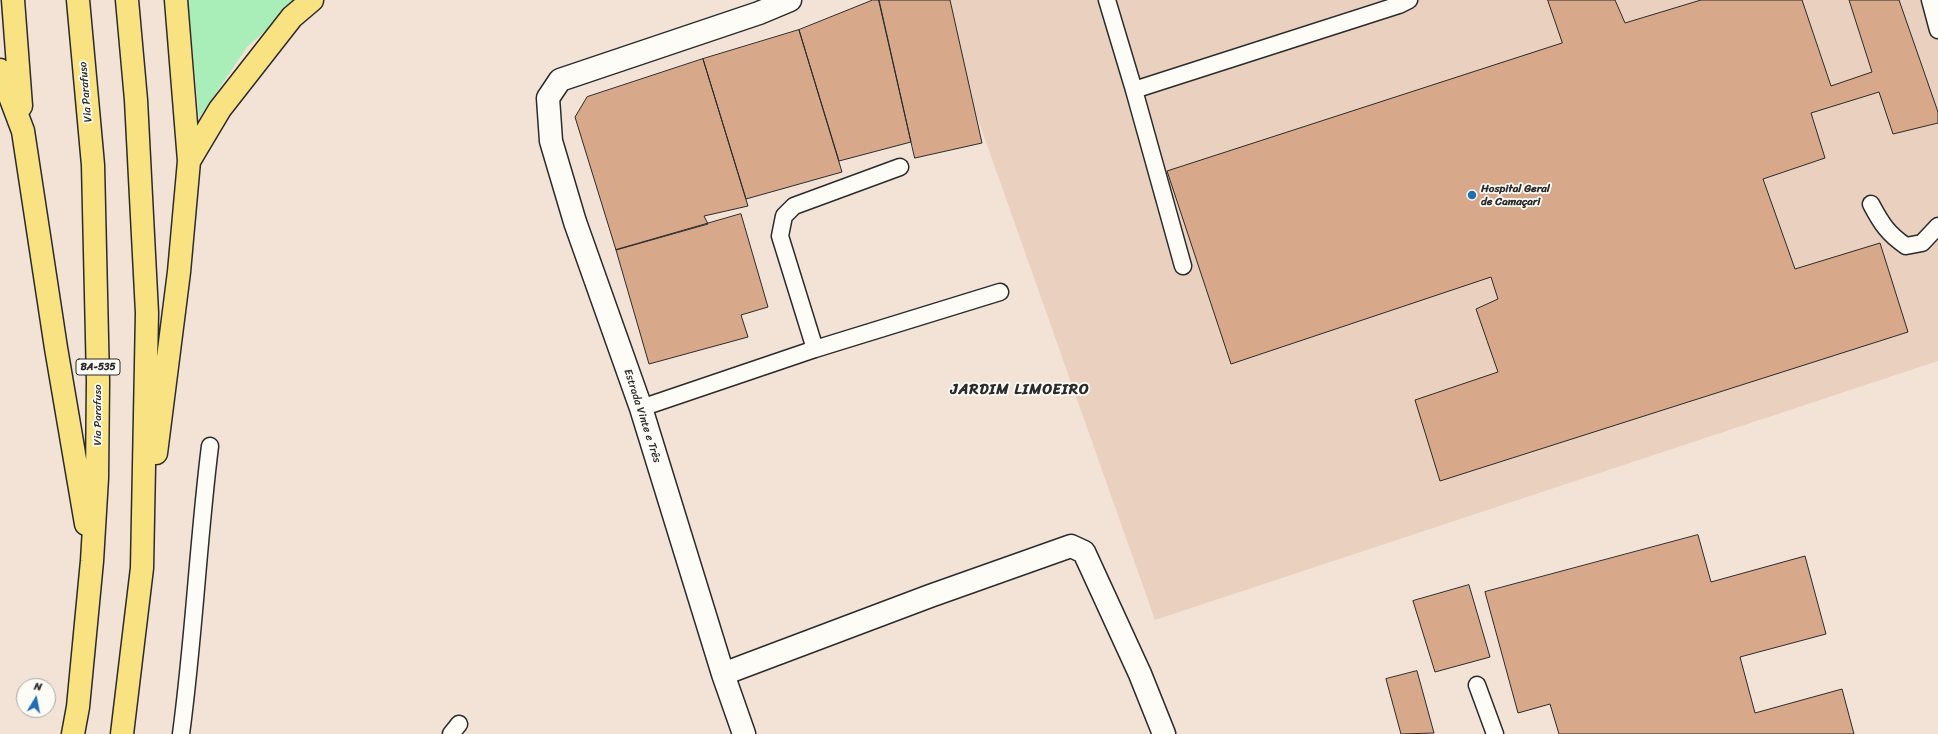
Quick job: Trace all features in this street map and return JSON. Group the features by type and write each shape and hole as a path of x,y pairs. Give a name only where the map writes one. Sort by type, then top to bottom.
{"highway":[{"path":"13,0 23,131 56,348 92,561"},
{"name":"Via Parafuso","path":"73,734 78,707 92,561 97,463 96,258 93,165 78,0"},
{"path":"127,0 136,100 147,313 142,568"},
{"path":"122,734 179,272 189,161 176,0"},
{"path":"189,161 220,109 292,17 312,0"},
{"path":"0,70 23,131"}],"street":[{"name":"Estrada Vinte e Três","path":"744,734 723,674 641,408 575,222 551,141 548,98 560,80 759,13 790,0"},
{"path":"723,674 930,596 1071,546 1084,552 1140,674 1164,734"}],"lane":[{"path":"1107,0 1134,90 1183,266"},
{"path":"1134,90 1391,8 1409,0"},
{"path":"1930,0 1938,30"},
{"path":"815,350 780,236 784,216 794,206 900,167"},
{"path":"1871,204 1879,221 1892,237 1906,246 1922,243 1938,226"},
{"path":"641,408 815,350 1000,292"},
{"path":"181,734 190,669 205,486 210,446"},
{"path":"1477,685 1494,734"}],"shaded area":[{"name":"Hospital Geral de Camaçari","path":"943,0 1938,0 1938,361 1155,620 946,29"}],"green space":[{"path":"188,0 300,0 247,47 199,118"}],"building":[{"path":"873,0 879,0 911,142 839,161 799,30"},
{"path":"879,0 950,0 982,143 915,158"},
{"path":"1548,0 1615,0 1625,23 1701,0 1802,0 1831,86 1872,72 1849,0 1899,0 1938,112 1938,123 1893,134 1879,92 1811,113 1825,158 1763,179 1795,269 1880,243 1908,332 1440,481 1415,400 1498,372 1476,309 1498,299 1491,277 1231,364 1167,171 1562,43"},
{"path":"799,30 842,172 746,199 703,59"},
{"path":"703,59 748,206 704,216 708,224 616,250 575,117 587,97"},
{"path":"741,214 768,307 741,315 748,337 649,364 616,250"},
{"path":"1698,535 1711,582 1805,556 1826,634 1740,657 1755,713 1842,689 1854,734 1559,734 1550,704 1518,713 1485,592"},
{"path":"1469,585 1490,657 1435,672 1413,601"},
{"path":"1417,671 1434,733 1401,734 1386,679"}],"place":[{"name":"Hospital Geral de Camaçari","path":"1472,195"}],"district":[{"name":"JARDIM LIMOEIRO","path":"1020,390"}]}
